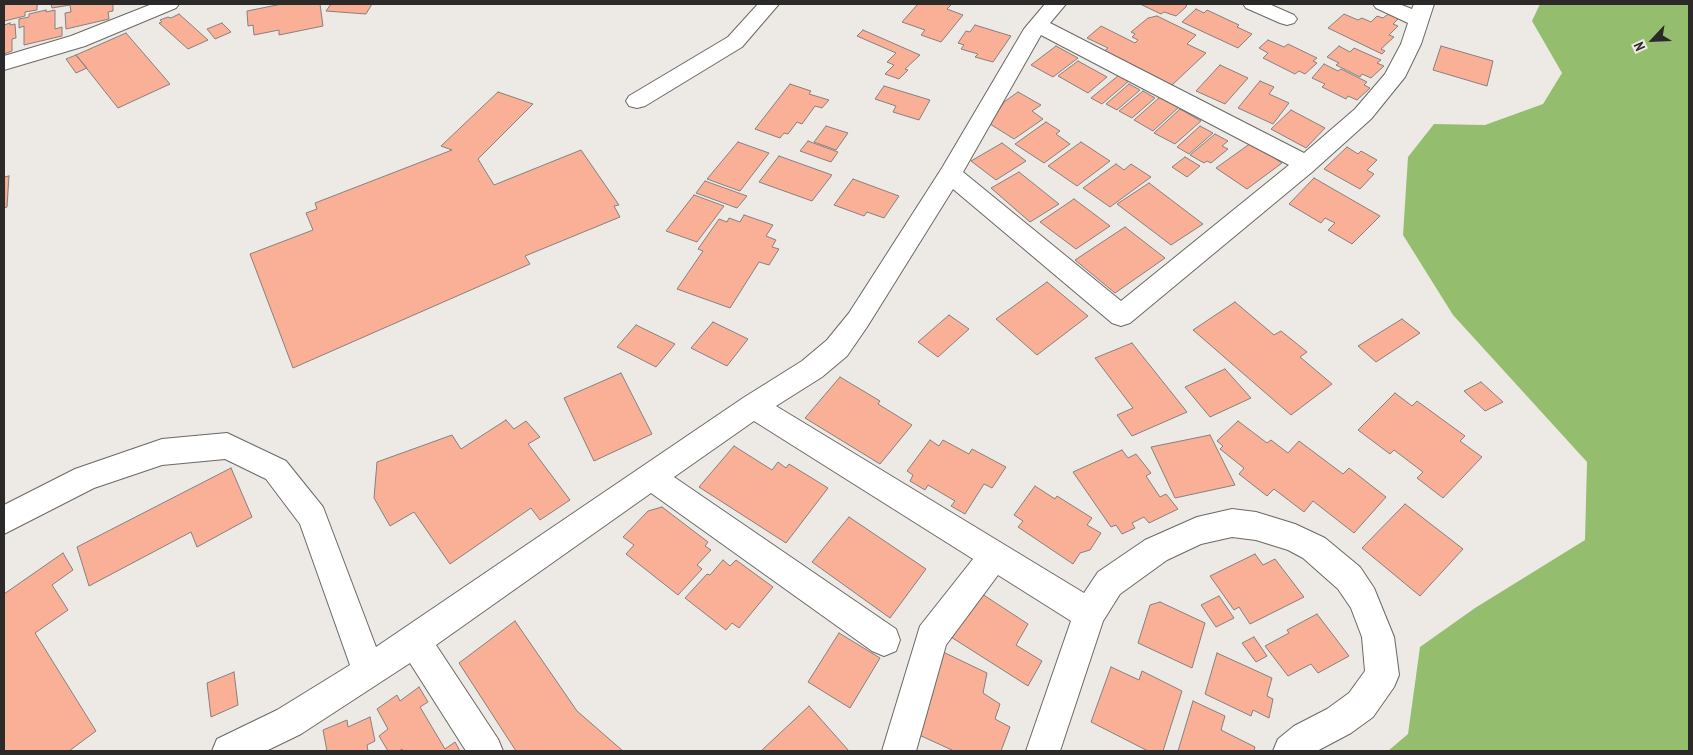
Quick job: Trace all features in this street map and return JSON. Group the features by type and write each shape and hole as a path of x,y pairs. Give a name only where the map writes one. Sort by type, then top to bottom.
{"street":[{"path":"4,63 78,41 170,4"},
{"path":"637,101 736,42 769,4"},
{"path":"229,751 289,722 369,672 753,406 812,369 837,348 858,320 950,174 1037,26 1056,4"},
{"path":"1253,4 1287,19"},
{"path":"950,174 1121,316 1306,164 1363,114 1394,77 1411,44 1421,12 1383,4"},
{"path":"1037,26 1306,164"},
{"path":"753,406 1089,614"},
{"path":"4,520 85,478 162,452 227,446 276,470 312,517 369,672"},
{"path":"652,476 884,640"},
{"path":"1043,751 1089,614 1110,583 1156,550 1197,531 1232,523 1256,526 1295,538 1314,548 1349,578 1363,598 1378,637 1382,676 1361,705 1339,721 1306,738 1290,751"},
{"path":"899,751 932,637 994,556"},
{"path":"415,641 486,751"}],"green space":[{"path":"1540,4 1689,4 1689,751 1388,751 1408,734 1420,647 1475,608 1585,540 1587,462 1453,315 1403,235 1408,157 1434,124 1485,125 1543,104 1562,73 1532,21"}],"building":[{"path":"4,4 40,4 37,5 37,10 25,12 25,16 4,21"},
{"path":"51,4 113,4 113,11 108,12 109,19 66,29 65,13 71,12 70,5 52,8"},
{"path":"282,4 320,4 323,26 279,35 279,30 254,35 253,25 248,26 247,11"},
{"path":"331,4 372,4 366,14 326,11"},
{"path":"918,4 952,4 947,9 963,15 941,42 921,35 925,30 902,22"},
{"path":"1140,4 1187,4 1176,16 1164,12 1161,14"},
{"path":"1196,9 1204,13 1207,10 1239,25 1237,27 1252,34 1238,48 1182,22"},
{"path":"46,10 46,12 55,10 55,29 62,27 62,36 24,45 24,26 19,28 19,19 29,17 29,14"},
{"path":"1390,13 1400,17 1393,24 1398,26 1389,35 1394,37 1381,49 1385,51 1382,54 1328,28 1344,14 1358,20 1362,18 1371,22 1377,16 1383,18"},
{"path":"179,14 208,40 188,49 159,23 162,22 160,20"},
{"path":"1157,16 1196,35 1187,44 1206,53 1171,86 1103,52 1108,48 1087,38 1101,26 1135,43 1138,40 1132,37 1135,34 1131,32 1148,18"},
{"path":"10,23 10,25 15,24 16,38 12,39 12,51 4,54 4,25"},
{"path":"222,23 231,32 215,39 207,29"},
{"path":"975,25 1011,36 993,62 975,57 978,54 961,49 964,45 958,43 966,31 970,32"},
{"path":"863,30 920,55 905,69 908,70 899,79 885,74 894,65 887,62 896,53 857,36"},
{"path":"126,33 170,84 118,108 76,55"},
{"path":"1268,40 1284,47 1288,44 1317,58 1313,61 1317,63 1305,74 1299,71 1295,74 1263,58 1268,53 1259,48"},
{"path":"1056,46 1078,58 1053,77 1031,65"},
{"path":"1339,46 1350,52 1354,48 1381,60 1377,63 1384,66 1371,78 1362,74 1360,77 1336,65 1339,63 1327,57"},
{"path":"1441,46 1493,61 1487,86 1433,70"},
{"path":"76,55 87,68 76,73 66,59"},
{"path":"1078,61 1107,77 1088,93 1058,76"},
{"path":"1324,64 1338,71 1341,69 1367,82 1364,85 1370,88 1357,100 1348,96 1346,99 1322,87 1325,84 1312,78"},
{"path":"1220,65 1248,78 1225,104 1196,91"},
{"path":"1119,75 1130,80 1102,104 1091,98"},
{"path":"1260,81 1274,87 1269,94 1289,103 1273,124 1238,108"},
{"path":"790,84 811,91 809,94 829,100 822,108 815,106 802,124 797,122 788,134 784,133 780,138 755,129"},
{"path":"1129,84 1140,90 1117,110 1106,104"},
{"path":"884,86 930,100 919,120 893,112 896,106 875,99"},
{"path":"1143,91 1155,98 1132,118 1119,111"},
{"path":"498,92 533,104 478,159 494,185 581,150 619,205 614,206 620,217 525,256 530,264 293,368 250,254 313,230 306,213 317,209 315,203 452,150 441,146"},
{"path":"1018,92 1041,105 1032,111 1043,119 1014,139 990,124 1004,102"},
{"path":"1160,97 1179,107 1153,131 1134,120"},
{"path":"1180,109 1201,121 1175,144 1154,133"},
{"path":"1291,110 1325,128 1306,148 1271,129"},
{"path":"1046,122 1060,131 1056,134 1070,144 1044,163 1015,144"},
{"path":"826,126 848,133 836,150 814,142"},
{"path":"1200,126 1213,133 1189,154 1177,147"},
{"path":"1215,134 1228,141 1222,146 1228,149 1211,163 1207,161 1204,163 1190,155"},
{"path":"808,141 838,152 831,162 800,151"},
{"path":"738,142 769,153 740,191 707,179"},
{"path":"1081,142 1110,161 1077,186 1048,166"},
{"path":"1002,143 1026,161 996,180 971,161"},
{"path":"1251,143 1282,163 1247,189 1216,168"},
{"path":"1347,147 1358,154 1361,151 1377,160 1367,170 1374,174 1360,189 1324,169"},
{"path":"779,156 832,175 812,201 759,182"},
{"path":"1185,157 1200,166 1187,177 1172,167"},
{"path":"1116,164 1124,170 1131,164 1151,177 1110,207 1083,188"},
{"path":"1019,172 1059,204 1030,222 991,188"},
{"path":"9,176 7,207 4,208 4,177"},
{"path":"1314,178 1380,216 1352,244 1328,230 1335,223 1325,218 1321,223 1289,204"},
{"path":"853,179 899,196 884,218 867,212 864,216 834,205"},
{"path":"705,181 747,196 737,208 696,193"},
{"path":"1149,183 1203,224 1171,245 1117,204"},
{"path":"694,195 724,206 697,242 666,231"},
{"path":"1074,199 1110,226 1076,249 1040,222"},
{"path":"744,215 773,225 766,236 776,240 772,247 779,249 769,265 759,262 730,308 677,289 703,251 698,249 719,219 727,222 729,218 740,222"},
{"path":"1125,227 1165,258 1115,293 1075,260"},
{"path":"1047,282 1088,316 1037,355 996,319"},
{"path":"1235,302 1274,335 1281,331 1307,352 1300,357 1332,384 1291,415 1193,330"},
{"path":"949,315 969,329 938,357 918,342"},
{"path":"1402,319 1420,333 1376,362 1358,346"},
{"path":"713,322 748,339 727,366 691,348"},
{"path":"636,325 675,344 656,367 617,347"},
{"path":"1132,343 1187,412 1132,436 1117,415 1133,408 1095,358"},
{"path":"1225,369 1251,398 1210,417 1185,387"},
{"path":"621,373 652,434 594,461 564,398"},
{"path":"840,377 880,401 878,404 912,425 880,464 805,418"},
{"path":"1481,382 1503,402 1485,411 1464,391"},
{"path":"1395,393 1412,406 1417,401 1465,436 1460,441 1482,457 1443,498 1417,478 1423,472 1394,450 1390,454 1358,430"},
{"path":"506,420 514,429 526,421 540,437 528,444 570,500 540,520 531,508 450,564 414,512 390,526 374,498 377,462 452,435 461,449"},
{"path":"1238,421 1267,443 1271,440 1288,453 1299,441 1343,474 1349,468 1386,497 1354,533 1313,501 1304,512 1274,489 1267,496 1239,474 1244,468 1220,449 1223,446 1217,441"},
{"path":"1210,435 1235,485 1175,498 1151,447"},
{"path":"930,440 939,446 943,440 969,454 972,449 1006,467 992,488 984,484 965,514 951,506 955,501 928,485 925,490 910,481 913,475 907,471"},
{"path":"734,446 772,470 778,462 786,468 789,464 828,488 786,543 699,487"},
{"path":"1122,450 1128,458 1136,454 1151,473 1146,476 1160,497 1166,494 1178,509 1149,523 1144,517 1132,523 1135,528 1122,534 1116,525 1111,527 1073,472"},
{"path":"231,468 252,517 197,547 191,532 89,586 77,547"},
{"path":"1035,486 1055,499 1057,496 1092,518 1087,525 1101,533 1090,550 1080,553 1073,564 1018,527 1023,521 1014,515"},
{"path":"1405,504 1463,549 1420,596 1362,548"},
{"path":"662,507 708,542 705,546 711,550 697,565 702,569 678,595 626,554 634,545 623,537 648,511"},
{"path":"849,517 926,569 890,618 812,562"},
{"path":"63,553 73,570 52,585 68,610 35,633 96,731 69,751 4,751 4,594"},
{"path":"1255,554 1263,565 1275,559 1304,597 1250,624 1239,607 1234,610 1210,576"},
{"path":"723,560 730,566 736,560 773,587 739,628 732,623 726,630 685,598"},
{"path":"979,592 1028,624 1016,645 1042,661 1028,686 951,637"},
{"path":"1219,596 1234,618 1216,627 1201,605"},
{"path":"1160,602 1205,623 1192,668 1138,643 1150,605"},
{"path":"1317,614 1349,656 1318,673 1311,664 1288,676 1265,646 1289,633 1287,630"},
{"path":"515,621 577,711 623,751 516,751 459,663"},
{"path":"839,633 880,658 850,708 808,682"},
{"path":"1254,637 1267,656 1256,662 1242,643"},
{"path":"941,651 987,673 983,693 1000,704 995,719 1010,727 1001,751 954,751 917,734"},
{"path":"1217,653 1272,678 1267,696 1273,699 1269,718 1253,710 1251,716 1205,694"},
{"path":"1111,667 1139,680 1142,671 1182,691 1163,751 1148,751 1091,722"},
{"path":"234,672 238,705 211,717 207,683"},
{"path":"419,687 428,702 420,707 445,749 455,742 460,751 403,751 402,749 399,751 388,751 379,736 388,729 377,709 397,695 400,701"},
{"path":"1193,701 1225,716 1221,730 1255,747 1254,751 1178,751"},
{"path":"809,706 849,751 761,751"},
{"path":"370,717 375,741 367,745 368,751 327,751 323,730 347,720 348,727"}]}
